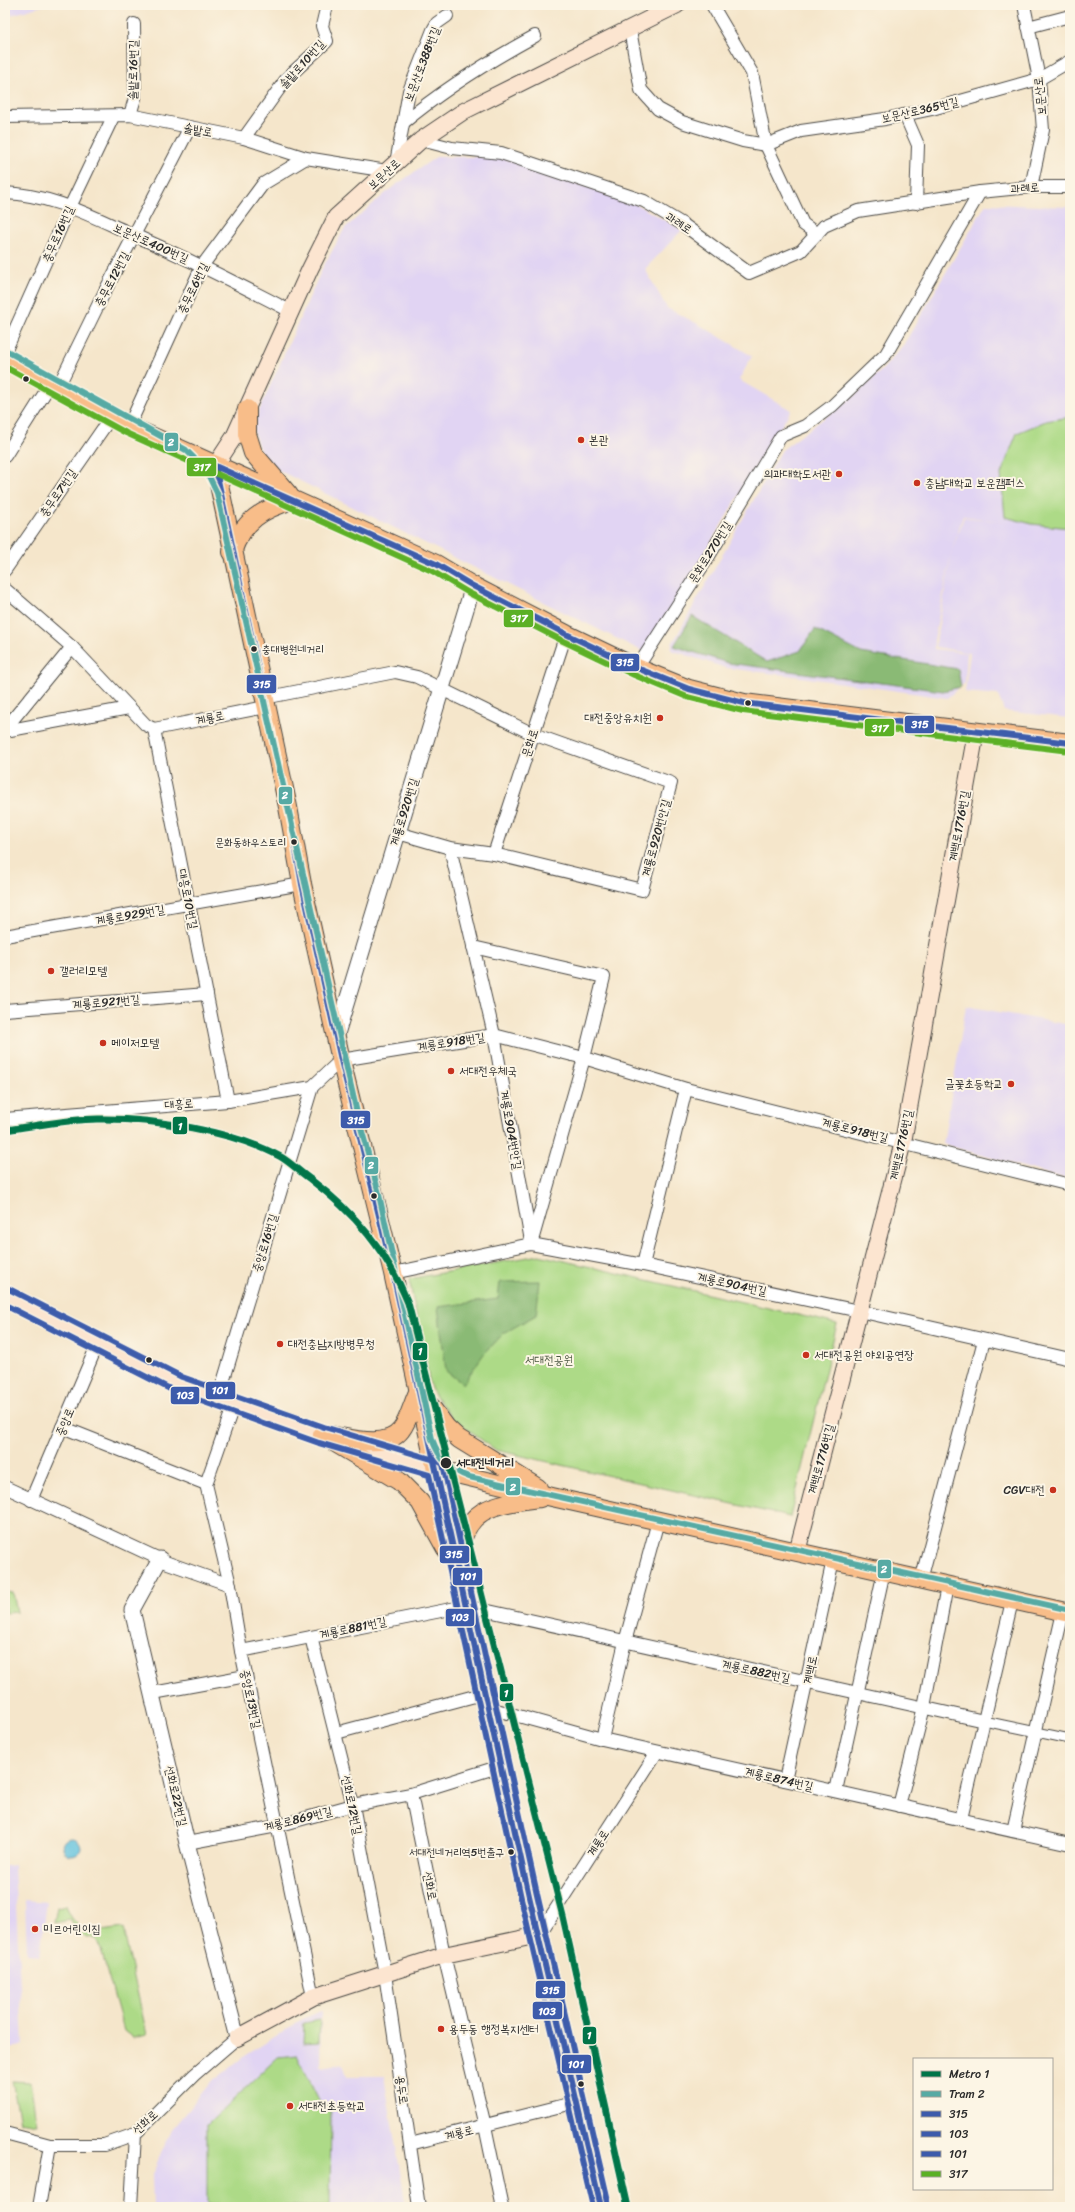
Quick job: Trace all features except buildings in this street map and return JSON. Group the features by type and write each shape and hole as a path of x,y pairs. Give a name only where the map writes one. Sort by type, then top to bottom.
{"main road":[{"name":"보문산로","path":"215,466 234,437 248,409 310,269 336,217 421,140 464,111 630,30 677,5"},
{"path":"5,358 129,426 215,466 436,564 474,586 566,634 637,668 689,689 744,703 1070,743"},
{"path":"248,409 247,434 253,453 293,500"},
{"path":"215,466 302,884 341,1060 393,1273 459,1576 601,2207"},
{"path":"232,552 237,538 246,525 261,513 293,500"},
{"name":"계백로1716번길","path":"797,1552 903,1142 976,732"},
{"path":"5,1296 179,1384 218,1399 322,1434 436,1469 552,1497 1067,1613"},
{"path":"322,1434 382,1441 394,1437 402,1430 419,1390"},
{"path":"419,1390 446,1426 459,1439 552,1497"},
{"path":"322,1434 399,1481 420,1502 440,1535 459,1576"},
{"path":"459,1576 462,1541 467,1528 484,1510 515,1502 552,1497"},
{"path":"237,2038 313,1997 444,1955 539,1934"}],"street":[{"name":"솔밭로10번길","path":"244,138 287,78 327,41 322,26 327,5"},
{"path":"712,5 752,73 766,145 803,224 817,234"},
{"name":"보문산로","path":"1024,5 1039,79 1043,130 1031,187"},
{"name":"보문산로388번길","path":"392,167 409,91 433,30 437,23 447,16"},
{"path":"1028,26 1070,16"},
{"name":"솔밭로16번길","path":"130,115 135,98 134,24"},
{"path":"630,30 641,90 658,109 682,122 743,141 766,145"},
{"path":"403,123 433,98 500,55 535,36"},
{"name":"보문산로365번길","path":"766,145 801,131 906,114 1039,79 1070,61"},
{"path":"906,114 918,145 916,202"},
{"name":"솔밭로","path":"5,117 62,115 113,117 130,115 244,138 306,158 392,167"},
{"name":"충무로16번길","path":"5,352 70,207 113,117"},
{"name":"충무로12번길","path":"5,456 54,385 135,236 189,128"},
{"name":"과례로","path":"421,140 452,148 500,153 644,201 684,225 749,273 801,251 824,226 858,212 980,192 1031,187 1070,187"},
{"name":"충무로6번길","path":"129,426 202,266 263,184 306,158"},
{"name":"문화로270번길","path":"637,668 782,436 805,426 832,406 886,354 980,192"},
{"name":"보문산로400번길","path":"5,193 30,194 70,207 202,266 292,312"},
{"name":"충무로7번길","path":"5,570 111,417"},
{"name":"계룡로920번길","path":"336,1037 474,586"},
{"path":"5,589 72,647 146,726 154,729"},
{"name":"문화로","path":"494,854 566,634"},
{"path":"5,730 72,647"},
{"name":"계룡로","path":"154,729 396,672 417,677 441,690"},
{"name":"계룡로920번안길","path":"398,833 450,848 494,854 642,890 671,782 533,734 441,690"},
{"path":"5,730 129,708"},
{"name":"대흥로10번길","path":"154,729 228,1101"},
{"name":"계룡로904번안길","path":"450,848 494,1035 531,1244"},
{"name":"계룡로929번길","path":"5,936 302,884"},
{"path":"473,947 604,977 584,1058 531,1244"},
{"name":"계룡로921번길","path":"5,1010 207,994"},
{"name":"계룡로918번길","path":"341,1060 494,1035 584,1058 686,1089 903,1142 1070,1185"},
{"path":"312,1087 341,1060"},
{"name":"대흥로","path":"5,1119 228,1101 312,1087"},
{"name":"중앙로16번길","path":"218,1399 312,1087"},
{"path":"644,1265 686,1089"},
{"name":"계룡로904번길","path":"393,1273 531,1244 644,1265 859,1311 1070,1359"},
{"path":"921,1580 984,1340"},
{"name":"중앙로","path":"31,1500 98,1343"},
{"path":"62,1427 206,1484 234,1404"},
{"name":"중앙로13번길","path":"206,1484 230,1585 246,1676 313,1997"},
{"path":"5,1487 164,1561 230,1585"},
{"path":"602,1740 625,1642 658,1521"},
{"name":"계백로","path":"785,1780 808,1682 833,1560"},
{"name":"선화로22번길","path":"164,1561 132,1610 153,1693 187,1843 237,2038"},
{"path":"836,1791 884,1571"},
{"path":"899,1806 924,1707 947,1586"},
{"path":"961,1819 1012,1600"},
{"name":"계룡로882번길","path":"466,1606 1070,1739"},
{"name":"계룡로881번길","path":"241,1651 466,1606"},
{"path":"1013,1831 1035,1732 1067,1613"},
{"name":"선화로12번길","path":"311,1637 353,1805 385,1974"},
{"path":"153,1693 246,1676"},
{"path":"336,1733 488,1701"},
{"name":"계룡로874번길","path":"488,1701 602,1740 1070,1844"},
{"name":"계룡로","path":"539,1934 657,1752"},
{"name":"계룡로869번길","path":"187,1843 277,1826 353,1805 411,1794 502,1766"},
{"name":"선화로","path":"411,1794 444,1955 485,2126 502,2207"},
{"name":"용두로","path":"385,1974 419,2207"},
{"name":"선화로","path":"5,2133 50,2145 104,2145 135,2134 194,2075 237,2038"},
{"name":"계룡로","path":"410,2144 577,2102"},
{"path":"131,2207 135,2134"},
{"path":"39,2207 50,2145"}],"shaded area":[{"path":"9,5 45,5 11,15"},
{"path":"436,157 499,157 632,202 682,230 645,269 667,308 700,325 752,356 739,380 791,410 644,652 264,463 252,427 322,269 345,228 393,187"},
{"name":"충남대학교 보운캠퍼스","path":"986,204 1070,207 1070,718 1004,711 998,695 965,692 970,653 935,647 952,550 934,640 934,649 967,653 965,683 947,698 794,676 726,668 671,650 672,644 782,450 855,395 884,368 904,344","holes":["963,516 1003,522 964,517 952,550"]},
{"name":"글꽃초등학교","path":"966,1006 1070,1025 1070,1180 943,1144"},
{"path":"14,1865 23,2044 5,2051 5,1866"},
{"name":"미르어린이집","path":"25,1900 47,1902 40,1955 27,1954"},
{"name":"서대전초등학교","path":"321,2011 320,2067 343,2064 347,2076 384,2076 406,2207 153,2207 152,2174 172,2129 211,2082 242,2058 301,2020"}],"green space":[{"path":"1070,417 1070,528 1032,524 1005,517 1001,474 1017,433 1046,421"},
{"path":"692,616 767,662 800,651 815,629 861,653 958,669 961,687 943,691 728,663 674,646"},
{"name":"서대전공원","path":"539,1255 837,1324 790,1517 496,1450 452,1419 431,1389 409,1279"},
{"path":"540,1281 536,1315 504,1333 483,1355 463,1384 446,1371 438,1307 498,1299 500,1282"},
{"path":"5,1592 13,1593 17,1612 5,1613"},
{"path":"66,1905 74,1920 87,1933 123,1928 147,2035 133,2038 124,2031 101,1950 96,1939 80,1935 70,1920 54,1923 57,1907"},
{"path":"320,2020 319,2042 303,2043 304,2023"},
{"path":"297,2055 321,2104 331,2105 330,2207 207,2204 207,2125 278,2057"},
{"path":"12,2081 30,2082 37,2125 20,2122"}],"water":[{"path":"68,1838 76,1838 81,1843 79,1854 76,1856 68,1856 63,1851 63,1843"}],"metro line":[{"name":"1","path":"5,1130 75,1120 119,1119 192,1128 217,1133 240,1140 281,1157 326,1192 341,1205 368,1234 390,1266 408,1303 563,1917 628,2207"}],"tram line":[{"name":"2","path":"5,350 186,450 206,470 217,493 357,1113 378,1190 432,1439 442,1458 450,1467 469,1477 1070,1610"}],"transit line":[{"name":"317","path":"5,367 126,433 432,571 469,593 563,641 634,675 687,697 743,711 1069,751"},
{"name":"315","path":"215,466 288,807 302,884 341,1060 393,1273 529,1896 601,2207"},
{"name":"315","path":"215,466 436,564 473,586 566,634 637,668 689,689 744,703 1070,743"},
{"name":"101","path":"9,1289 182,1377 324,1427 438,1461 443,1464 537,1894 609,2205"},
{"name":"103","path":"5,1305 176,1392 319,1443 429,1475 521,1898 593,2207"}],"place":[{"name":"본관","path":"581,440"},
{"name":"의과대학도서관","path":"839,474"},
{"name":"충남대학교 보운캠퍼스","path":"917,483"},
{"name":"충대병원네거리","path":"254,649"},
{"name":"대전중앙유치원","path":"660,718"},
{"name":"문화동하우스토리","path":"294,842"},
{"name":"갤러리모텔","path":"51,971"},
{"name":"메이저모텔","path":"103,1043"},
{"name":"서대전우체국","path":"451,1071"},
{"name":"글꽃초등학교","path":"1011,1084"},
{"name":"대전충남지방병무청","path":"280,1344"},
{"name":"서대전공원 야외공연장","path":"806,1355"},
{"name":"서대전네거리","path":"446,1463"},
{"name":"CGV대전","path":"1053,1490"},
{"name":"서대전네거리역5번출구","path":"511,1852"},
{"name":"미르어린이집","path":"35,1929"},
{"name":"용두동 행정복지센터","path":"441,2029"},
{"name":"서대전초등학교","path":"290,2106"}]}
